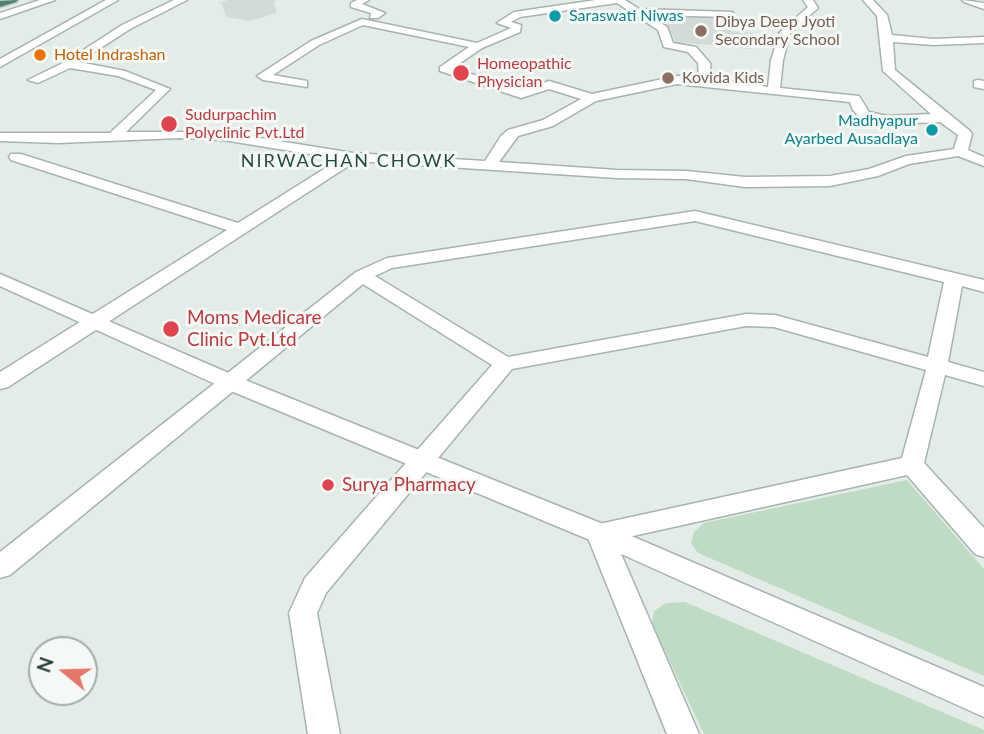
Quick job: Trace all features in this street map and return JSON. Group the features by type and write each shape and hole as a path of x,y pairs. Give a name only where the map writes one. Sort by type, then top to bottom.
{"highway":[{"path":"0,4 13,0"}],"street":[{"path":"0,16 50,0"},
{"path":"0,64 113,0"},
{"path":"34,80 69,64 126,27 182,0"},
{"path":"303,84 263,76 314,43 380,13 354,5 364,0"},
{"path":"592,97 549,85 521,94 444,69 478,46 516,30 517,27 502,23 517,13 617,0 663,29 668,45 692,49 704,63 705,81"},
{"path":"774,91 776,60 785,32 813,8 808,0"},
{"path":"868,0 882,15 887,38 889,71 965,134 960,152"},
{"path":"970,0 984,6"},
{"path":"634,12 729,14"},
{"path":"362,22 478,46"},
{"path":"887,38 933,42 984,40"},
{"path":"69,64 121,73 164,89 113,136"},
{"path":"490,165 506,139 513,133 548,123 592,97 677,80 855,99 859,110 865,115 888,120 943,118"},
{"path":"0,136 58,139 180,134 223,136 353,157 617,174 686,175 745,182 830,181 873,173 906,160 960,152 984,162"},
{"path":"0,163 58,139"},
{"path":"16,156 240,229"},
{"path":"0,382 353,157"},
{"path":"0,566 232,383 362,276 387,263 695,216 984,285"},
{"path":"362,276 505,364"},
{"path":"912,465 937,366 954,279"},
{"path":"4,284 232,383 599,533 984,702"},
{"path":"324,734 303,613 315,586 505,364 747,320 775,321 984,379"},
{"path":"599,533 912,465"},
{"path":"912,465 984,546"},
{"path":"599,533 683,734"}],"shaded area":[{"path":"228,0 276,0 274,4 277,13 250,21 226,17 222,4 218,3"},
{"name":"Dibya Deep Jyoti Secondary School","path":"643,13 722,15 731,31 753,33 753,49 676,42 670,31 654,23"}],"green space":[{"path":"907,480 984,569 984,676 698,553 691,543 694,532 704,523"},
{"path":"685,602 984,730 984,734 704,734 652,624 654,611 666,603"}],"place":[{"name":"Saraswati Niwas","path":"555,16"},
{"name":"Dibya Deep Jyoti Secondary School","path":"701,31"},
{"name":"Hotel Indrashan","path":"40,55"},
{"name":"Homeopathic Physician","path":"461,73"},
{"name":"Kovida Kids","path":"668,78"},
{"name":"Sudurpachim Polyclinic Pvt.Ltd","path":"169,124"},
{"name":"Madhyapur Ayarbed Ausadlaya","path":"932,130"},
{"name":"Moms Medicare Clinic Pvt.Ltd","path":"171,329"},
{"name":"Surya Pharmacy","path":"328,485"}],"district":[{"name":"NIRWACHAN CHOWK","path":"349,161"}]}
